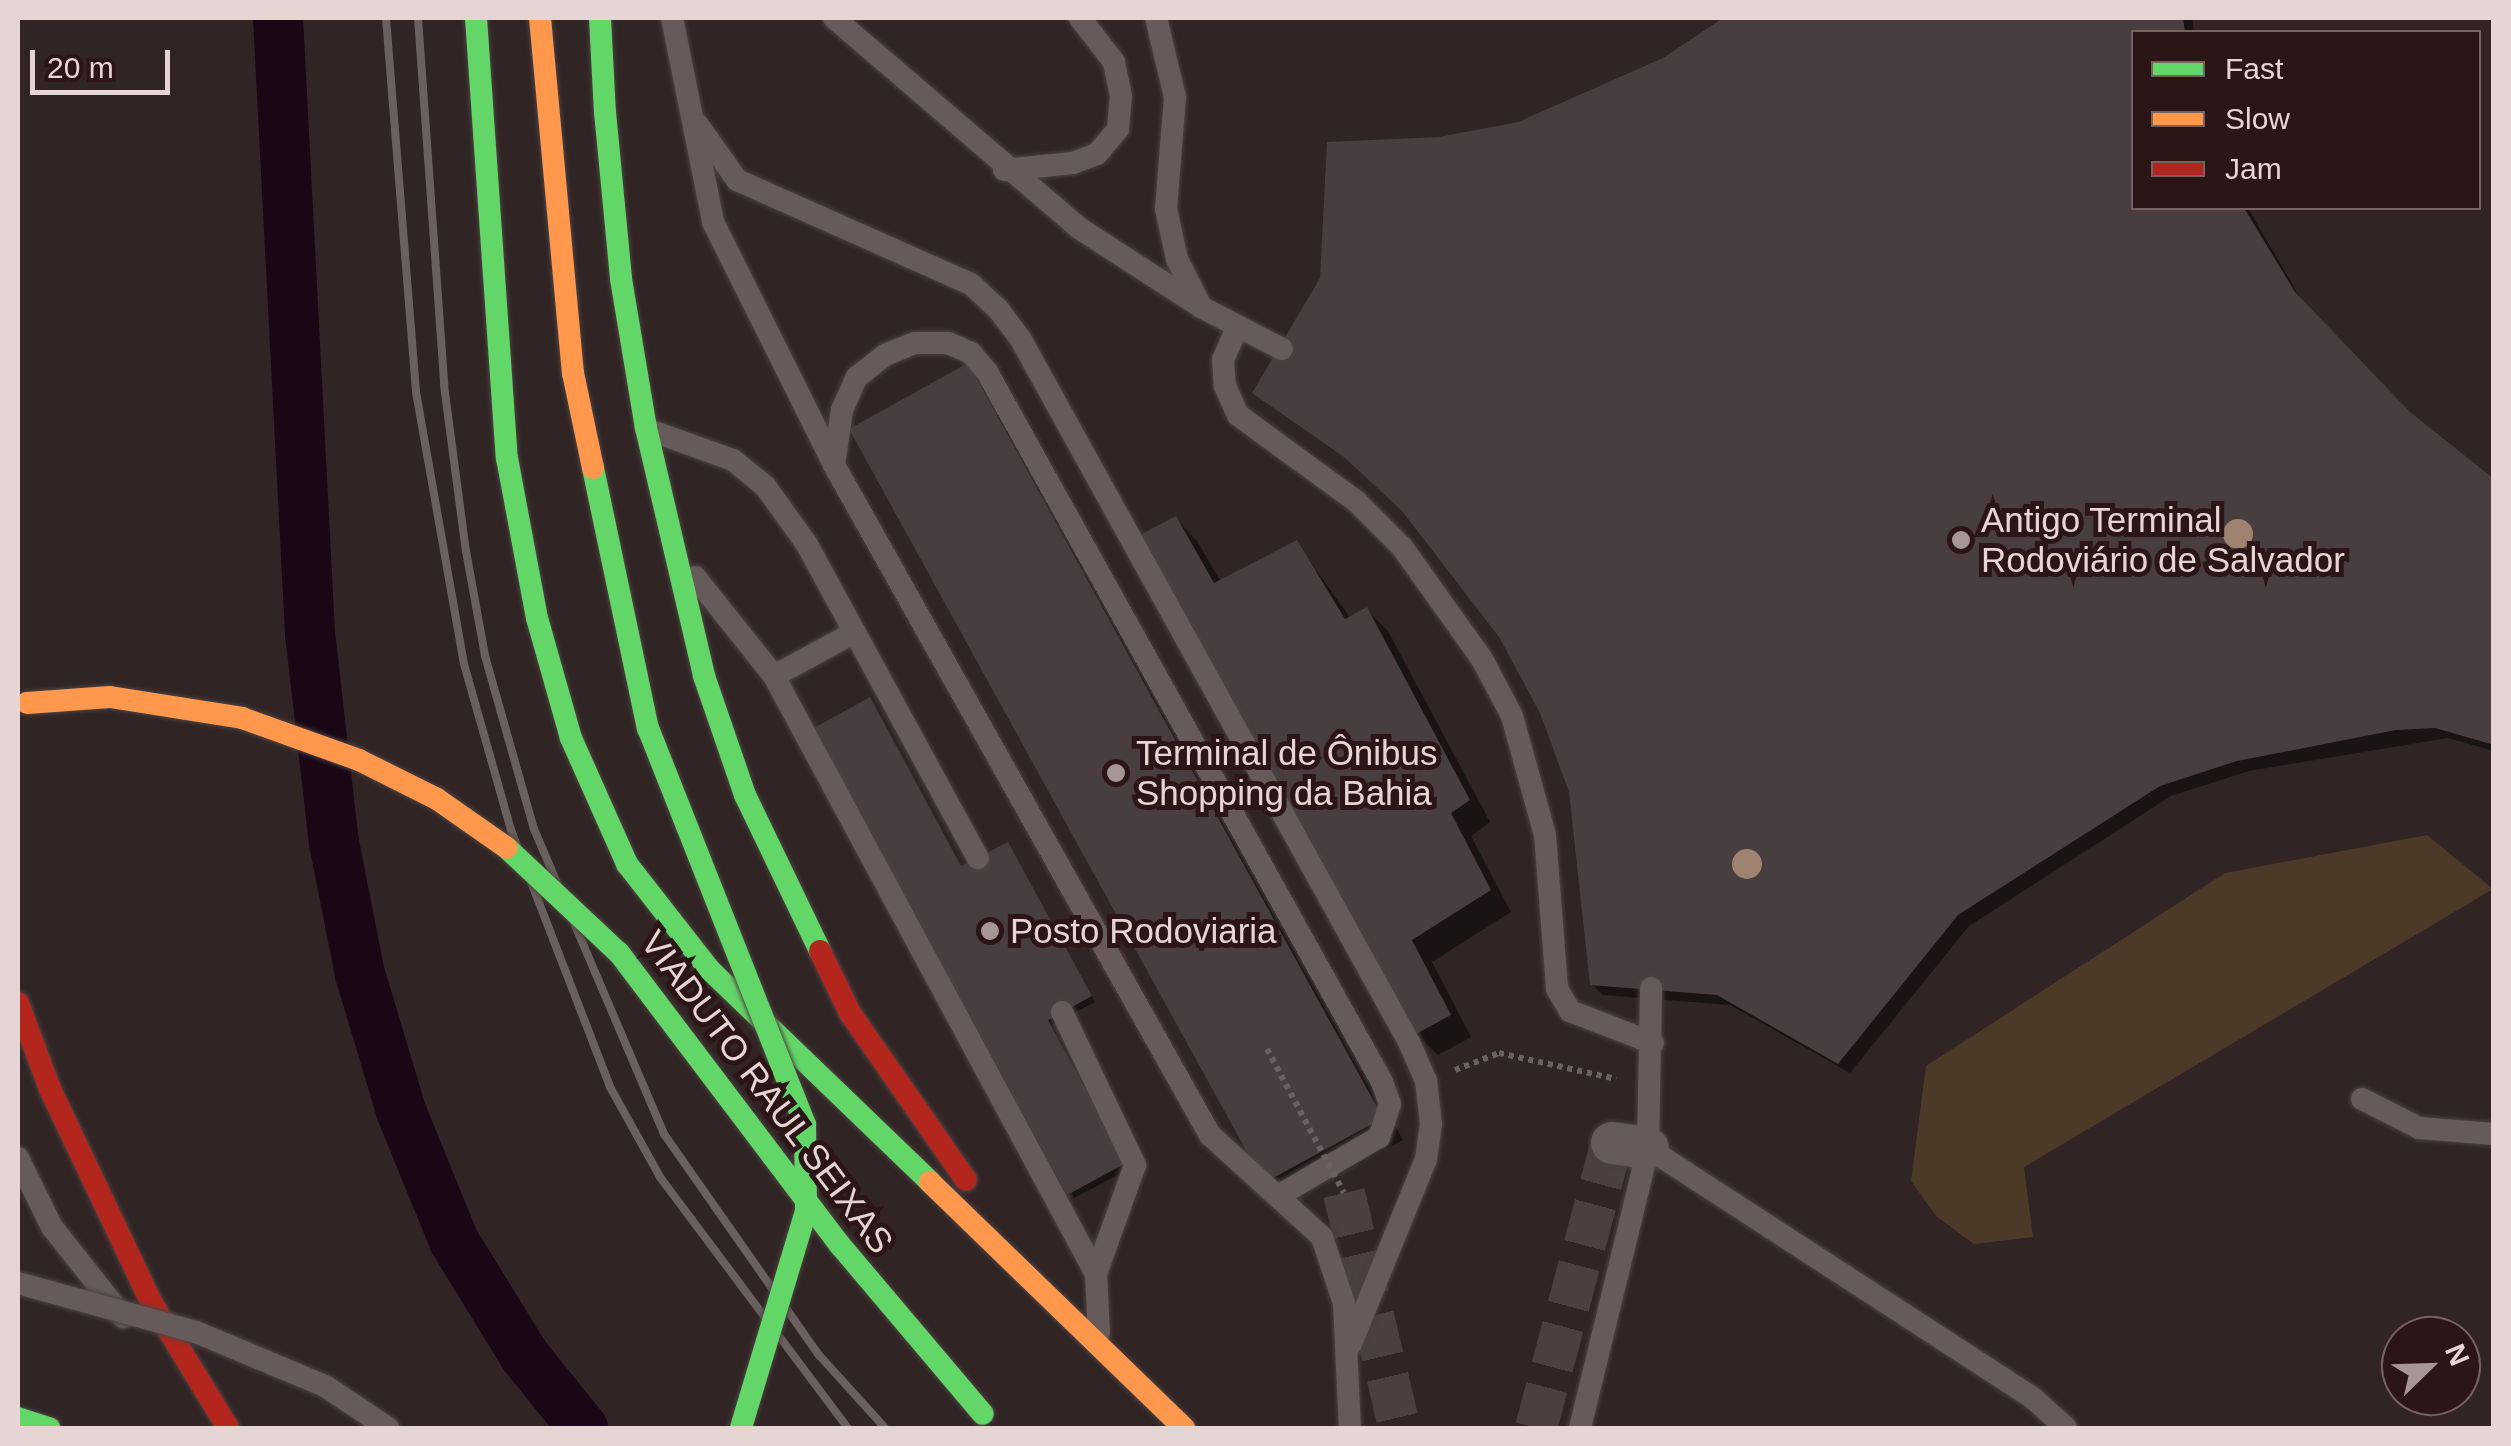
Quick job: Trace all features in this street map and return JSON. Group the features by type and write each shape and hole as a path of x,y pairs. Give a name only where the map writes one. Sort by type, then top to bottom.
{"main road":[{"path":"476,18 507,458 537,618 570,738 627,864 709,970 1184,1428"},
{"path":"540,18 574,373 648,728 699,870 805,1124 806,1211 742,1428"},
{"path":"600,18 621,279 646,428 704,676 745,795 850,1013 928,1130 1100,1347"},
{"name":"VIADUTO RAUL SEIXAS","path":"27,703 110,697 242,718 359,760 437,799 503,844 619,953 840,1245 983,1414"},
{"path":"18,1003 50,1089 192,1380 228,1428"},
{"path":"18,1418 50,1428"}],"lane":[{"path":"672,18 685,100 713,222 834,465 1210,1135 1322,1237 1336,1270 1350,1347 1350,1428"},
{"path":"834,18 1004,170 1201,307 1282,348"},
{"path":"1004,170 1073,163 1097,154 1118,129 1121,96 1114,62 1080,18"},
{"path":"1156,18 1175,98 1166,209 1177,259 1201,307"},
{"path":"685,100 711,150 737,180 971,284 1020,338 1426,1082 1431,1124 1426,1158 1350,1347"},
{"path":"1238,326 1223,360 1225,386 1238,415 1356,501 1402,547 1482,658 1512,716 1546,835 1557,989 1563,1000 1570,1011 1653,1043"},
{"path":"834,465 842,410 858,376 885,355 916,343 948,343 971,353 987,372 1382,1082 1390,1104 1380,1137 1278,1196"},
{"path":"646,428 734,460 765,486 855,632 978,858"},
{"path":"672,552 774,676 1096,1274"},
{"path":"774,676 855,632"},
{"path":"1580,1428 1630,1146 1653,1087 1652,988"},
{"path":"1062,1012 1135,1165 1096,1274 1100,1347"},
{"path":"2362,1100 2420,1128 2494,1134"},
{"path":"1630,1146 2034,1399 2066,1428"},
{"path":"18,1158 52,1227 88,1276 192,1380"},
{"path":"18,1283 196,1332 326,1386 388,1428"}],"path":[{"path":"1267,1049 1344,1193"},
{"path":"1426,1082 1499,1053 1653,1087"}],"shaded area":[{"path":"2427,835 2493,889 2024,1167 2033,1237 1974,1244 1936,1216 1911,1181 1926,1066 2225,873"}],"building":[{"name":"Antigo Terminal Rodoviário de Salvador","path":"1723,18 2183,18 2185,30 2131,30 2131,210 2245,210 2295,292 2410,412 2494,479 2494,745 2435,728 2396,730 2237,761 2160,786 1958,915 1838,1064 1717,995 1590,985 1569,792 1540,713 1499,637 1402,511 1344,457 1252,393 1320,278 1327,142 1439,137 1518,122 1663,58"},
{"name":"Terminal de Ônibus Shopping da Bahia","path":"968,363 1383,1118 1264,1183 849,429"},
{"path":"1176,516 1214,583 1297,540 1345,619 1367,607 1470,800 1451,813 1491,890 1412,940 1451,1015 1414,1035 1138,536"},
{"name":"Posto Rodoviaria","path":"870,697 961,866 1008,842 1092,996 1048,1020 1126,1163 1067,1195 814,728"}],"waterway":[{"path":"278,18 310,633 334,843 360,974 401,1111 454,1241 524,1355 583,1428"}],"tunnel":[{"path":"1536,1428 1612,1143"},
{"path":"1344,1193 1399,1425"}],"railway":[{"path":"386,18 416,392 464,664 511,830 610,1087 660,1177 848,1428"},
{"path":"418,18 444,385 466,551 485,656 534,829 664,1134 818,1354 885,1428"}],"traffic: fast":[{"path":"476,18 507,458 537,618 571,738 627,864 709,969 930,1182"},
{"path":"600,18 605,112"},
{"path":"605,112 621,279 646,428 704,676 745,795 820,951"},
{"path":"593,468 648,728 805,1124 806,1211 741,1428"},
{"path":"507,848 619,953 840,1245 983,1414"},
{"path":"18,1418 49,1428"}],"traffic: slow":[{"path":"540,18 573,373 593,468"},
{"path":"27,703 110,697 242,718 359,760 437,799 507,848"},
{"path":"930,1182 1184,1428"}],"traffic: jam":[{"path":"820,951 850,1013 966,1180"},
{"path":"18,1003 50,1089 150,1300 228,1428"}],"place":[{"name":"Antigo Terminal Rodoviário de Salvador","path":"1961,540"},
{"name":"Terminal de Ônibus Shopping da Bahia","path":"1116,773"},
{"name":"Posto Rodoviaria","path":"990,931"}]}
